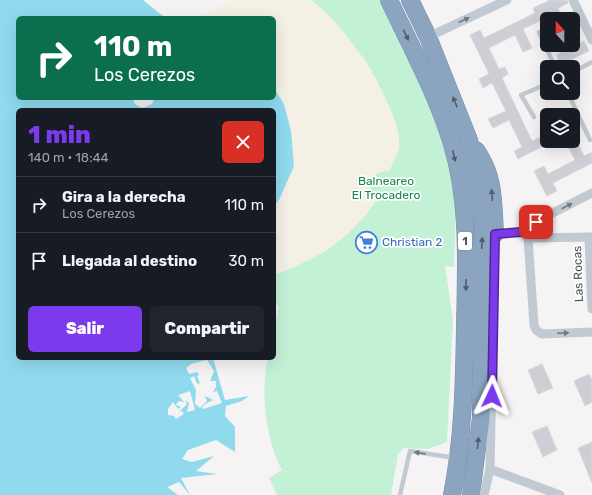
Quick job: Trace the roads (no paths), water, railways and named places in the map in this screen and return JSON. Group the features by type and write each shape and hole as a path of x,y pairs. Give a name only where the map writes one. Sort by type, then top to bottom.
{"highway":[{"name":"1","path":"390,0 437,104 452,144 460,183 466,252 464,393 453,455 452,495"},
{"name":"1","path":"410,0 428,37 469,140 483,223 481,418 471,495"},
{"path":"469,140 482,159 491,180 495,234"},
{"path":"453,455 464,461 468,468 464,495"}],"street":[{"path":"428,37 506,0"},
{"path":"573,0 592,40"},
{"path":"592,193 525,227 534,325 536,330 542,334 592,332"},
{"path":"484,495 490,469 495,234 590,237"},
{"name":"Las Rocas","path":"590,237 592,309"},
{"path":"490,469 560,495"}],"lane":[{"path":"539,32 552,60"},
{"path":"580,68 592,62"},
{"path":"534,117 521,95 540,87"},
{"path":"571,100 590,140"},
{"path":"456,408 464,393"},
{"path":"400,495 410,451 453,455"}],"water":[{"path":"0,0 143,0 163,16 16,16 16,100 133,100 135,104 142,108 16,108 16,360 207,360 214,360 225,400 249,396 242,401 226,406 225,416 235,427 235,452 216,440 188,450 182,459 192,462 214,456 196,471 217,474 181,478 190,495 179,482 167,487 178,495 0,495","holes":["207,360 214,371 210,381 216,381 216,387 213,392 217,391 222,403 203,409 202,408 205,404 213,400 205,396 207,401 200,408 195,404 196,390 190,378 194,376 197,384 200,383 197,376 199,375 197,372 189,374 186,368 191,364","190,391 195,410 187,412 189,403 185,400 187,404 179,412 182,411 184,414 176,419 174,416 168,415 168,409 173,402 178,409 181,407 176,405 179,401 184,402 178,395"]},
{"path":"276,91 284,104 291,131 294,166 276,204 276,108 142,108 152,104 153,100 276,100"}],"place":[{"name":"Christian 2","path":"366,242"}],"park label":[{"name":"Balneareo El Trocadero","path":"386,188"}]}
